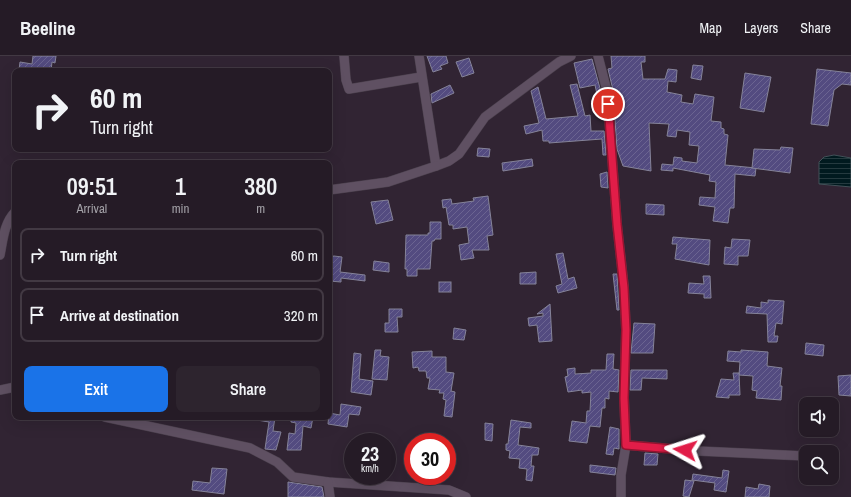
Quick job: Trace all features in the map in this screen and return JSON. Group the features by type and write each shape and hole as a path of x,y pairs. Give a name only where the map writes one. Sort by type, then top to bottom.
{"street":[{"path":"344,56 346,85 351,89 421,77"},
{"path":"419,56 421,77 436,166"},
{"path":"332,190 388,182 449,161 459,154 485,118 559,62 571,56"},
{"path":"598,56 606,91 624,288 626,330 624,398 626,445 621,475 621,497"},
{"path":"0,255 5,232 9,219 12,216"},
{"path":"0,390 12,388"},
{"path":"119,420 250,448 277,462 293,477 328,482 449,490 466,497"},
{"path":"626,445 698,451 799,456"},
{"path":"328,482 330,497"}],"shaded area":[{"path":"834,155 851,158 851,187 819,184 819,162 824,157"}],"building":[{"path":"33,56 56,56 55,63 52,62 51,68 19,68 20,62 32,64"},
{"path":"427,56 446,56 448,63 440,66 442,69 433,72"},
{"path":"611,56 645,56 645,62 641,62 643,79 665,79 668,69 677,70 676,82 668,81 667,92 682,95 681,102 693,104 695,94 714,97 711,121 721,122 721,128 724,129 724,134 728,135 725,165 756,168 755,176 735,174 734,208 730,208 728,223 713,221 715,207 699,205 700,197 715,198 716,182 709,181 710,175 673,168 673,171 661,170 662,164 673,165 674,157 682,158 682,161 697,163 699,146 689,145 690,132 677,130 676,137 667,136 669,124 649,123 651,171 623,166 617,149 613,90 608,69 612,68"},
{"path":"469,58 474,73 462,77 456,62"},
{"path":"592,59 601,92 603,112 596,114 593,100 598,99 595,85 580,88 574,63"},
{"path":"693,65 703,66 701,80 691,78"},
{"path":"817,69 851,73 851,85 842,84 834,90 828,126 811,124"},
{"path":"745,73 771,77 764,112 740,108"},
{"path":"577,84 585,116 590,115 591,131 604,131 606,155 603,155 602,139 549,143 549,141 543,141 542,130 526,134 524,126 539,123 531,91 538,87 546,119 578,116 570,85"},
{"path":"450,85 454,93 432,103 431,94"},
{"path":"781,147 793,148 790,173 752,168 754,149 780,150"},
{"path":"478,148 490,149 489,157 477,156"},
{"path":"532,159 533,166 503,171 502,163"},
{"path":"607,172 608,188 601,187 600,174"},
{"path":"488,196 493,235 487,236 489,250 472,250 474,258 461,260 459,245 469,243 467,227 453,229 453,225 449,225 446,207 443,208 442,200 451,199 452,204 474,201 473,198"},
{"path":"388,200 393,220 376,224 371,202"},
{"path":"646,204 664,205 664,215 646,214"},
{"path":"430,222 441,222 441,239 435,239 432,241 430,269 417,269 417,276 407,276 407,269 405,269 406,235 428,235 428,233 430,233"},
{"path":"673,237 710,240 709,265 675,259 677,244 672,244"},
{"path":"732,239 750,240 748,256 738,256 738,265 724,264 725,247 731,248"},
{"path":"563,253 568,279 574,277 577,288 558,293 556,286 562,284 556,254"},
{"path":"332,256 342,257 340,272 365,275 365,281 341,278 341,282 332,281"},
{"path":"374,261 389,263 389,272 373,270"},
{"path":"536,272 536,284 520,284 520,273"},
{"path":"613,274 617,274 619,310 617,310"},
{"path":"703,276 710,276 711,298 704,298 704,294 688,293 689,283 704,284"},
{"path":"439,282 451,282 451,292 439,292"},
{"path":"768,300 784,301 782,324 776,323 774,336 778,336 777,342 768,342 767,314 746,313 747,306 761,308 761,302 768,303"},
{"path":"550,304 552,341 539,342 537,325 529,326 528,318 543,316 543,313 537,314"},
{"path":"389,309 402,309 402,317 397,317 398,332 385,332 385,323 389,323"},
{"path":"634,323 655,324 653,353 631,353"},
{"path":"454,328 466,330 464,340 453,339"},
{"path":"806,343 824,345 823,356 805,354"},
{"path":"375,350 381,350 380,356 389,357 387,380 372,379"},
{"path":"741,350 768,352 767,366 782,368 780,386 782,386 781,400 756,398 757,391 752,390 753,376 739,375 740,362 727,361 728,351 741,352"},
{"path":"432,351 432,357 446,357 446,372 454,373 451,391 455,392 452,417 444,416 446,400 443,399 444,393 439,393 440,390 428,389 430,378 427,378 426,371 419,371 418,367 413,368 412,352"},
{"path":"354,353 361,354 359,379 373,381 371,395 351,392"},
{"path":"607,354 614,354 613,369 619,370 618,392 609,391 609,399 605,398 605,408 602,408 600,427 590,426 587,443 569,441 572,421 586,423 587,411 590,411 591,392 582,393 582,390 568,392 565,377 568,376 567,369 575,368 575,374 591,373 591,370 606,370"},
{"path":"631,370 667,370 667,379 642,378 641,390 630,390"},
{"path":"733,373 739,373 740,395 729,395 729,398 716,397 721,379 734,380"},
{"path":"851,375 851,396 839,395 838,376"},
{"path":"341,404 361,407 359,415 349,414 347,427 328,424 328,420 332,420 332,414 340,415"},
{"path":"257,420 275,420 273,431 281,432 276,450 265,449 269,422"},
{"path":"291,420 312,420 311,428 303,426 301,450 287,450 289,433 295,434 296,423 291,422"},
{"path":"511,420 531,423 531,428 520,427 518,445 539,448 538,455 532,455 531,466 534,466 532,481 526,480 527,469 519,468 520,459 509,458 510,451 506,450"},
{"path":"485,423 493,424 492,441 485,440"},
{"path":"610,427 619,429 619,449 614,448 613,455 606,454"},
{"path":"645,453 658,454 657,465 644,465"},
{"path":"590,465 616,468 615,475 590,472"},
{"path":"212,468 227,469 224,494 192,490 193,481 210,483"},
{"path":"723,470 729,471 726,492 714,490 715,483 692,480 693,474 722,478"},
{"path":"685,480 694,481 689,497 683,496"},
{"path":"288,482 322,487 324,497 288,497"},
{"path":"759,484 770,486 769,497 745,497 746,487 758,489"}],"route":[{"path":"608,104 613,181 624,288 626,330 624,398 626,445 685,450"}]}
